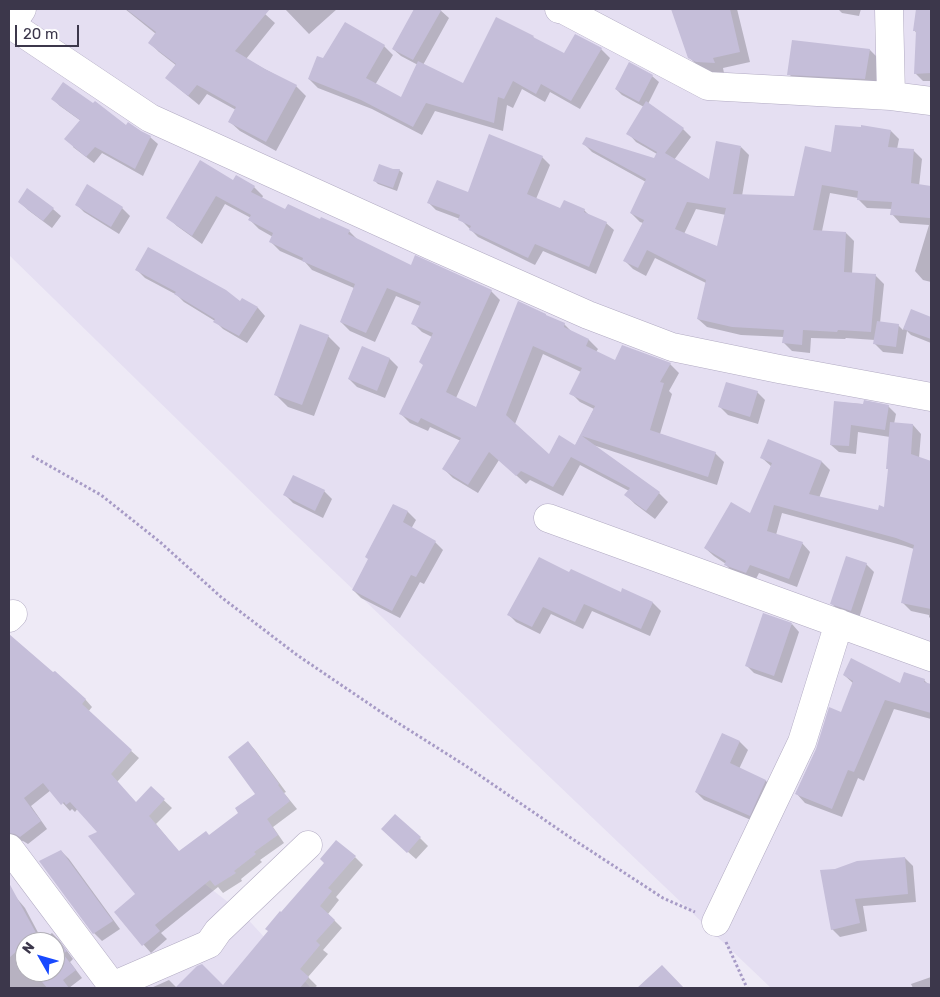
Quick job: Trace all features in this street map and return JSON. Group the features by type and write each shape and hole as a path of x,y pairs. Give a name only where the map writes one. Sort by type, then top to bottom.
{"street":[{"path":"22,9 11,25 150,118 588,315 672,347 931,397"},
{"path":"559,9 708,86 891,96 931,101"},
{"path":"889,9 891,96"},
{"path":"548,518 931,656"},
{"path":"716,922 802,742 839,623"},
{"path":"9,848 113,987 209,944 218,931 308,845"}],"path":[{"path":"32,456 101,495 160,542 221,597 297,654 387,716 466,766 663,898 716,922 747,988"}],"shaded area":[{"path":"9,9 931,9 931,988 771,988 275,515 9,255"},
{"path":"9,731 242,913 311,988 9,988"}],"building":[{"path":"126,9 270,9 235,51 297,85 266,142 228,122 236,107 197,85 188,96 165,78 176,64 148,43 156,32"},
{"path":"414,9 442,9 413,60 392,49"},
{"path":"671,9 730,9 740,52 713,58 715,63 696,62 688,58"},
{"path":"916,9 931,9 931,73 914,74 916,31 913,31"},
{"path":"496,17 564,53 575,34 602,48 571,101 541,84 536,94 513,81 504,99 498,97 494,123 426,103 413,127 361,100 308,79 317,56 323,58 345,22 385,45 366,78 401,97 418,61 463,83"},
{"path":"792,40 870,49 865,79 787,75"},
{"path":"629,62 653,75 639,102 615,89"},
{"path":"63,82 93,103 95,101 126,125 128,122 151,136 135,169 95,147 86,157 64,139 80,120 51,99"},
{"path":"646,101 684,128 665,153 709,179 716,141 741,146 733,194 794,196 805,146 831,152 835,125 861,127 861,125 891,130 888,147 914,149 911,183 931,186 930,218 890,215 892,202 857,200 858,191 822,185 813,230 846,232 844,272 876,274 871,332 803,330 802,345 782,343 784,330 732,327 697,319 706,280 647,250 638,268 623,261 644,220 630,213 646,179 582,144 586,137 654,158 657,152 626,134","holes":["687,202 726,208 717,246 675,229"]},
{"path":"489,134 543,156 527,194 560,208 564,200 585,209 584,212 607,222 589,267 535,244 528,258 469,230 471,226 458,220 460,215 427,203 437,180 468,192"},
{"path":"200,160 233,180 236,175 255,186 251,192 285,209 288,204 320,219 321,217 350,230 348,234 411,265 415,255 492,290 446,392 476,407 518,301 565,323 564,327 589,339 586,346 615,360 622,345 671,363 660,382 664,383 650,430 716,452 708,477 582,436 660,492 646,511 624,495 630,488 571,457 553,487 521,471 516,476 489,452 468,485 442,469 461,438 421,418 418,423 399,414 423,365 419,362 433,333 411,324 421,302 387,288 366,333 340,322 355,284 302,261 303,258 269,242 273,233 248,220 251,215 216,196 192,236 166,218","holes":["533,346 582,368 569,394 595,406 575,445 559,435 549,454 506,415"]},
{"path":"379,164 393,169 400,169 393,188 373,181"},
{"path":"87,184 123,207 111,227 75,205"},
{"path":"27,188 54,208 43,221 18,202"},
{"path":"148,247 226,290 240,301 242,298 258,307 239,336 213,322 215,319 174,294 176,292 135,270"},
{"path":"911,309 931,317 931,339 903,329"},
{"path":"877,321 899,324 896,347 873,344"},
{"path":"300,324 329,335 302,405 274,395"},
{"path":"362,346 390,358 377,391 348,379"},
{"path":"726,382 758,391 750,417 718,407"},
{"path":"864,400 889,405 885,430 851,425 849,446 830,445 834,401 863,404"},
{"path":"890,422 913,424 911,454 931,461 931,609 901,603 914,545 896,538 774,505 767,531 803,542 789,579 750,565 746,573 724,565 726,561 704,548 731,502 750,513 772,463 760,458 768,439 822,461 809,494 878,510 879,505 884,507"},
{"path":"293,475 325,490 315,511 283,495"},
{"path":"393,504 408,511 403,522 436,541 416,577 411,575 392,611 352,590 368,559 365,557"},
{"path":"846,556 867,563 851,611 830,604"},
{"path":"539,557 569,572 571,569 621,592 622,588 653,602 641,629 584,604 575,622 543,607 532,627 507,615"},
{"path":"763,613 792,623 774,676 745,666"},
{"path":"9,634 86,699 82,704 132,750 111,774 136,802 151,786 165,799 149,816 179,851 206,831 209,835 238,813 235,808 255,794 228,757 248,741 290,801 267,819 278,835 254,852 256,854 234,871 236,873 215,886 210,880 155,925 160,931 142,946 114,912 135,894 88,836 97,832 70,802 66,805 64,802 61,805 43,783 24,798 41,821 20,837 9,833"},
{"path":"851,658 900,683 904,672 925,679 924,682 931,684 931,713 885,700 854,772 848,770 832,809 795,794 816,749 829,707 841,712 853,681 843,675"},
{"path":"722,733 740,741 730,763 766,780 750,816 695,792"},
{"path":"395,814 421,837 407,853 381,829"},
{"path":"336,840 356,856 328,888 332,891 320,906 335,920 316,941 320,945 300,969 309,977 300,988 175,988 197,966 202,964 223,985 268,931 265,929 324,863 320,859"},
{"path":"61,850 113,921 93,934 39,861"},
{"path":"905,857 908,894 855,899 860,923 831,930 820,870 835,869 857,861"},
{"path":"9,883 36,932 15,932 15,953 9,958"},
{"path":"65,956 76,970 65,978"},
{"path":"662,965 684,988 637,988"},
{"path":"42,982 64,982 69,988 47,988"}]}
